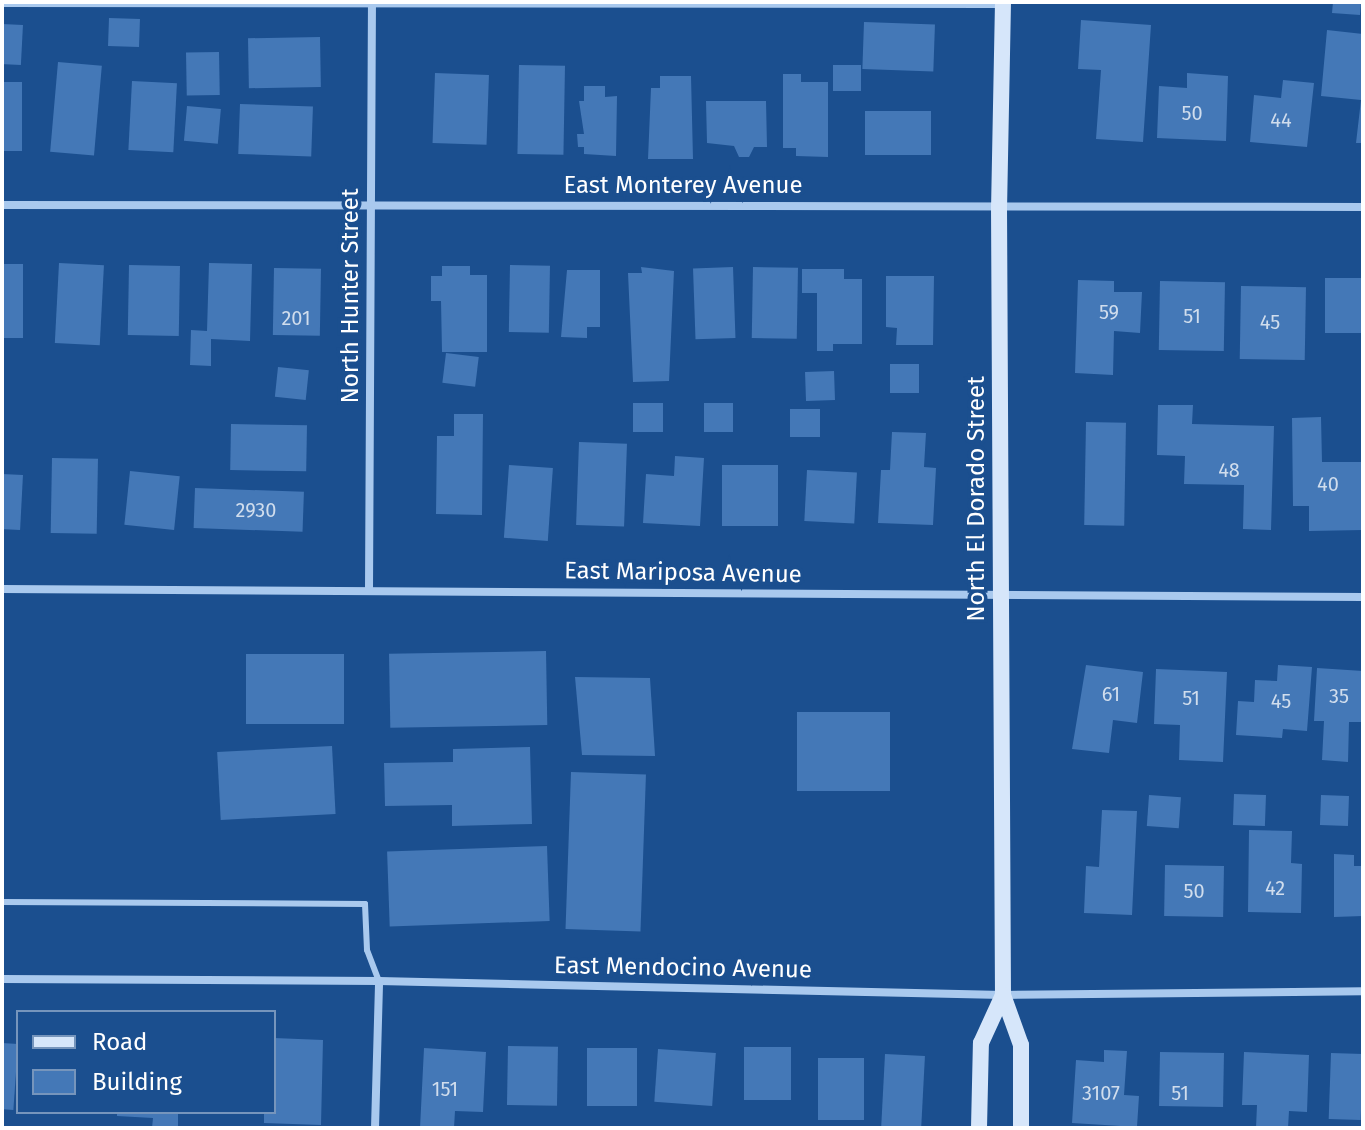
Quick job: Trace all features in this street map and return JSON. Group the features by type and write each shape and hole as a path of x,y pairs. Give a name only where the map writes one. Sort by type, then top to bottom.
{"main road":[{"name":"North El Dorado Street","path":"1003,4 999,206 1003,995 1021,1045 1021,1128"},
{"name":"North El Dorado Street","path":"979,1128 981,1043 1003,995"}],"street":[{"name":"North Hunter Street","path":"369,590 372,4"},
{"name":"East Monterey Avenue","path":"2,205 1363,207"},
{"name":"East Mariposa Avenue","path":"2,589 1363,597"},
{"name":"East Mendocino Avenue","path":"2,979 379,981 1003,995 1363,991"},
{"path":"375,1128 379,981"}],"lane":[{"path":"2,4 1003,4"},
{"path":"2,902 365,904 367,950 379,981"}],"building":[{"path":"1333,2 1361,2 1360,15 1332,13"},
{"path":"109,18 140,19 139,47 108,46"},
{"path":"1081,20 1151,25 1143,142 1096,139 1101,70 1078,69"},
{"path":"864,22 935,24 933,71 862,69"},
{"path":"2,24 23,25 21,65 2,64"},
{"path":"1327,30 1363,34 1363,143 1356,143 1361,100 1321,96"},
{"path":"320,37 321,87 249,88 248,38"},
{"path":"219,52 220,95 187,96 186,53"},
{"path":"58,62 102,66 94,155 50,152"},
{"path":"519,65 565,66 563,155 517,154"},
{"path":"833,65 861,65 861,91 833,91"},
{"path":"435,73 489,75 487,145 433,143"},
{"path":"1187,73 1228,76 1226,141 1157,138 1159,86 1187,88"},
{"path":"783,74 801,74 801,82 828,82 828,157 796,156 796,148 783,148"},
{"path":"660,76 691,76 693,159 648,159 651,88 660,88"},
{"path":"1283,80 1314,83 1307,147 1250,142 1254,95 1281,98"},
{"path":"132,81 177,83 173,152 128,150"},
{"path":"2,82 22,82 22,151 2,151"},
{"path":"584,86 605,86 605,97 617,96 616,156 584,154 584,147 578,147 577,134 584,134 579,101 584,101"},
{"path":"706,101 766,101 767,147 754,147 749,157 739,157 734,146 707,143"},
{"path":"240,104 313,107 311,157 238,154"},
{"path":"187,106 221,109 218,144 184,141"},
{"path":"865,111 931,111 931,155 865,155"},
{"path":"59,263 104,265 100,345 55,343"},
{"path":"209,263 252,264 250,341 211,339 211,366 190,365 191,330 207,331"},
{"path":"2,264 23,264 23,338 2,338"},
{"path":"129,265 180,266 179,336 128,335"},
{"path":"510,265 550,266 549,333 509,332"},
{"path":"442,266 470,266 470,275 487,275 487,352 442,352 441,301 431,301 431,276 442,276"},
{"path":"641,267 674,271 669,381 633,382 628,273 642,273"},
{"path":"733,267 735,338 696,339 693,268"},
{"path":"753,267 798,268 797,339 752,338"},
{"path":"274,268 321,269 320,336 273,335"},
{"path":"802,269 844,269 844,279 862,279 862,344 833,344 833,351 817,351 817,293 802,293"},
{"path":"567,270 600,270 600,327 587,327 587,338 561,337"},
{"path":"886,276 934,276 933,345 896,345 897,328 886,327"},
{"path":"1325,278 1363,278 1363,333 1325,333"},
{"path":"1078,280 1114,281 1114,292 1142,292 1140,333 1114,331 1113,375 1075,373"},
{"path":"1160,281 1225,282 1224,351 1159,350"},
{"path":"1241,286 1306,287 1305,360 1240,359"},
{"path":"446,353 479,357 475,387 442,383"},
{"path":"890,364 919,364 919,393 890,393"},
{"path":"278,367 309,370 306,400 275,397"},
{"path":"834,371 835,400 806,401 805,372"},
{"path":"633,403 663,403 663,432 633,432"},
{"path":"704,403 733,403 733,432 704,432"},
{"path":"1158,405 1193,405 1192,424 1274,426 1271,530 1243,529 1244,485 1184,484 1185,456 1157,455"},
{"path":"790,409 820,409 820,437 790,437"},
{"path":"454,414 483,414 482,515 436,514 437,436 454,436"},
{"path":"1321,417 1322,462 1363,462 1363,530 1309,531 1309,506 1293,506 1292,418"},
{"path":"1086,422 1126,423 1124,526 1084,525"},
{"path":"231,424 307,425 306,471 230,470"},
{"path":"892,432 926,433 924,467 936,468 933,525 878,523 881,470 890,470"},
{"path":"579,442 627,444 624,527 576,525"},
{"path":"675,456 704,458 700,526 643,523 646,474 674,476"},
{"path":"52,458 98,459 97,534 51,533"},
{"path":"509,465 553,468 548,541 504,538"},
{"path":"722,465 778,465 778,526 722,526"},
{"path":"807,470 857,473 854,524 804,521"},
{"path":"130,471 180,476 174,530 124,525"},
{"path":"2,474 23,475 20,530 2,529"},
{"path":"195,488 304,492 303,532 194,528"},
{"path":"546,651 547,725 390,728 389,654"},
{"path":"246,654 344,654 344,724 246,724"},
{"path":"1086,665 1143,672 1137,723 1113,720 1109,753 1072,749"},
{"path":"1278,665 1312,667 1307,731 1283,729 1282,738 1236,735 1238,701 1254,702 1255,680 1277,681"},
{"path":"1317,668 1363,671 1363,722 1349,722 1348,762 1322,760 1324,721 1314,721"},
{"path":"1156,669 1227,672 1223,762 1179,760 1180,725 1154,724"},
{"path":"575,677 650,678 655,756 582,755"},
{"path":"797,712 890,712 890,791 797,791"},
{"path":"332,746 336,814 221,820 217,752"},
{"path":"530,747 532,824 452,826 452,805 385,806 384,763 453,762 453,749"},
{"path":"571,772 646,775 640,932 566,929"},
{"path":"1234,794 1266,795 1265,826 1233,825"},
{"path":"1149,795 1181,797 1179,828 1147,826"},
{"path":"1321,795 1349,796 1348,826 1320,825"},
{"path":"1102,810 1137,811 1132,915 1084,913 1086,866 1099,867"},
{"path":"1249,830 1292,831 1291,863 1302,864 1301,913 1248,912"},
{"path":"547,846 550,921 390,927 387,852"},
{"path":"1334,854 1354,855 1354,866 1363,866 1363,916 1334,917"},
{"path":"1165,865 1224,866 1223,917 1164,916"},
{"path":"276,1038 323,1040 321,1125 264,1123 264,1114 276,1114"},
{"path":"2,1043 16,1044 13,1110 2,1109"},
{"path":"508,1046 558,1047 557,1106 507,1105"},
{"path":"744,1047 791,1047 791,1100 744,1100"},
{"path":"424,1048 486,1052 483,1112 455,1111 454,1128 420,1128"},
{"path":"587,1048 637,1048 637,1106 587,1106"},
{"path":"658,1049 716,1053 712,1106 654,1102"},
{"path":"1104,1050 1127,1051 1124,1095 1139,1096 1137,1127 1072,1123 1076,1060 1104,1062"},
{"path":"1160,1052 1224,1053 1223,1107 1159,1106"},
{"path":"1244,1052 1309,1055 1307,1112 1289,1111 1288,1128 1256,1128 1257,1105 1242,1105"},
{"path":"1331,1053 1363,1054 1361,1120 1329,1119"},
{"path":"885,1054 925,1056 921,1128 881,1128"},
{"path":"818,1058 864,1058 864,1120 818,1120"},
{"path":"178,1114 178,1128 152,1128 153,1118 117,1116"}]}
